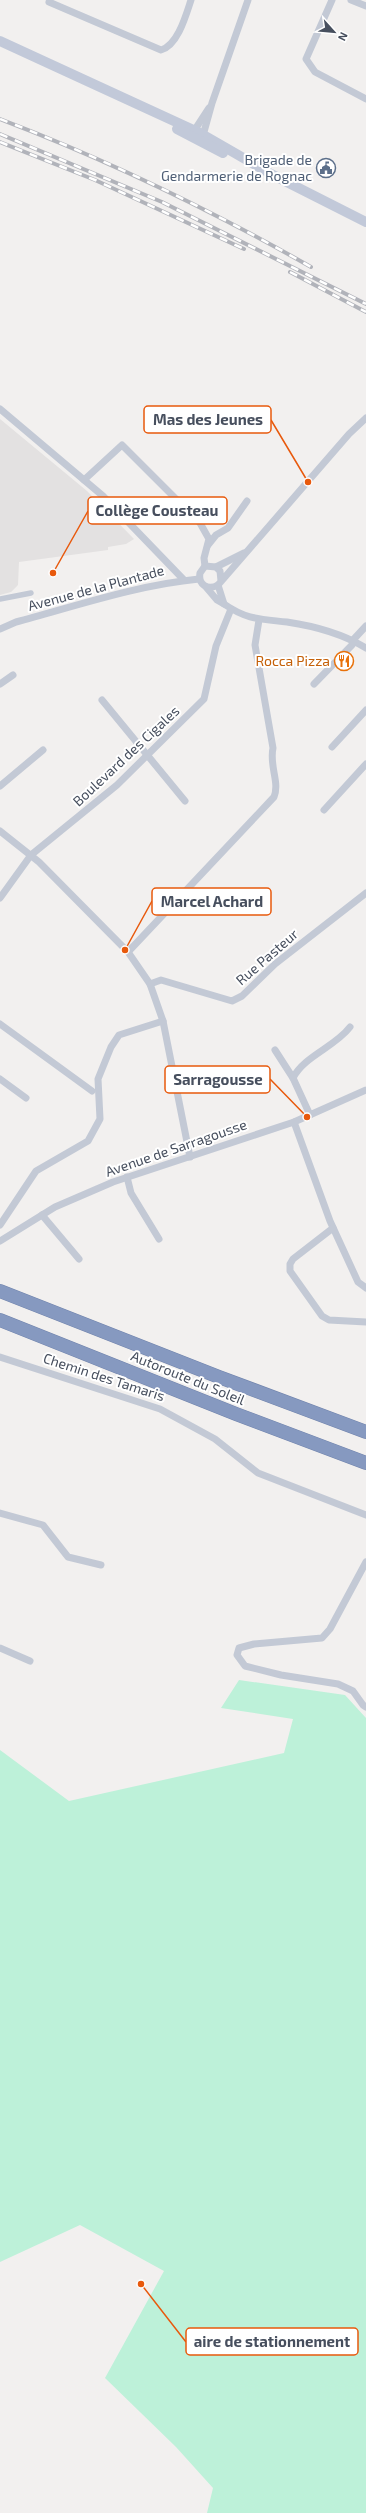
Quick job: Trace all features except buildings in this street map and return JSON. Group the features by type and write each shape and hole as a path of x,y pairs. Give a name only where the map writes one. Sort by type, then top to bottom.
{"highway":[{"name":"Autoroute du Soleil","path":"0,1291 366,1432"},
{"name":"Autoroute du Soleil","path":"0,1320 236,1414 366,1463"}],"main road":[{"path":"0,40 194,131 203,138 271,174 366,222"},
{"path":"115,93 210,147 271,174"}],"street":[{"path":"49,2 161,50 169,45 174,38 191,0"},
{"path":"203,138 212,103 248,0"},
{"path":"332,0 306,58 315,72 366,99"},
{"path":"351,0 366,6"},
{"path":"194,131 212,103"},
{"path":"184,133 203,138 210,147"},
{"path":"0,410 103,496 184,580"},
{"path":"206,587 219,583 363,426 366,418"},
{"path":"84,480 122,446 200,522 208,534 204,558 205,566 200,573 199,579 217,600 231,609 259,620 287,622 353,640 366,648"},
{"path":"207,547 216,535 228,528 247,501"},
{"path":"205,566 216,567 248,551"},
{"path":"216,567 221,574 219,583 224,604"},
{"name":"Avenue de la Plantade","path":"0,629 35,617 184,580 199,579"},
{"path":"0,599 31,593"},
{"name":"Boulevard des Cigales","path":"0,898 31,855 68,827 149,756 204,699 216,646 231,609"},
{"path":"128,952 274,797 276,791 270,760 273,748 255,645 259,620"},
{"path":"314,684 352,645 353,640 366,626"},
{"path":"0,684 13,675"},
{"path":"102,700 185,801"},
{"path":"332,747 366,710"},
{"path":"0,786 43,750"},
{"path":"324,810 366,764"},
{"path":"0,831 31,855 128,952 150,984 163,1021 190,1157"},
{"name":"Rue Pasteur","path":"150,984 161,980 232,1001 242,996 275,964 366,893"},
{"path":"0,1225 36,1171 88,1141 92,1135 100,1119 99,1075 119,1035 163,1021"},
{"path":"0,1024 92,1091"},
{"path":"293,1078 298,1069 341,1039 350,1028"},
{"path":"275,1050 293,1078 310,1115"},
{"path":"0,1079 26,1098"},
{"name":"Avenue de Sarragousse","path":"0,1241 7,1235 55,1207 127,1177 294,1122 366,1090"},
{"path":"294,1122 333,1228 358,1282 366,1288"},
{"path":"127,1177 131,1193 159,1239"},
{"path":"42,1215 79,1260"},
{"path":"333,1228 293,1259 290,1264 290,1271 322,1316 329,1320 366,1322"},
{"path":"0,1229 7,1235"},
{"name":"Chemin des Tamaris","path":"0,1357 160,1409 215,1439 258,1473 366,1515"},
{"path":"0,1513 43,1525 68,1558 101,1564"},
{"path":"366,1562 330,1629 322,1638 254,1644 239,1648 237,1655 245,1666 280,1675 338,1684 353,1691 363,1705 366,1706"},
{"path":"0,1648 30,1661"}],"shaded area":[{"path":"0,419 87,491 134,539 126,544 108,547 108,550 19,562 18,585 11,592 0,595"}],"green space":[{"path":"239,1680 345,1695 366,1718 366,2513 207,2513 213,2488 176,2447 105,2378 164,2271 80,2225 0,2262 0,1750 69,1801 284,1753 293,1719 221,1708"}],"railway":[{"path":"0,119 80,151 158,187 197,206 311,267"},
{"path":"0,134 162,202 366,304"},
{"path":"0,142 95,180 244,249"},
{"path":"290,272 366,312"}],"place":[{"name":"Brigade de Gendarmerie de Rognac","path":"326,168"},
{"name":"Mas des Jeunes","path":"308,482"},
{"name":"Collège Cousteau","path":"53,573"},
{"name":"Rocca Pizza","path":"344,661"},
{"name":"Marcel Achard","path":"125,950"},
{"name":"Sarragousse","path":"307,1117"},
{"name":"aire de stationnement","path":"141,2284"}]}
